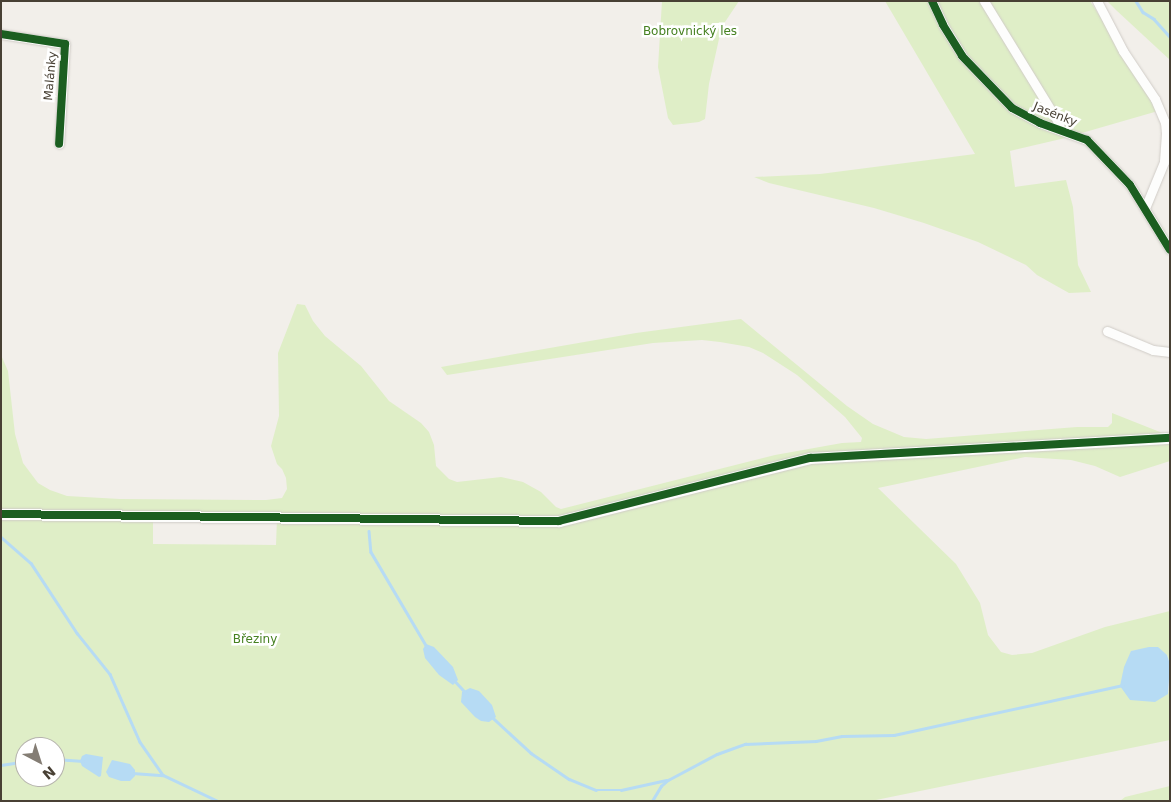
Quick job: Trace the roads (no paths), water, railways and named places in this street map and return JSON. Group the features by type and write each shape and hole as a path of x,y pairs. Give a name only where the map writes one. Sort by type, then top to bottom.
{"street":[{"name":"Jasénky","path":"932,1 943,25 962,56 1012,108 1040,123 1087,140 1130,185 1146,208 1170,250"},
{"path":"984,1 1057,120 1061,130"},
{"path":"1097,1 1123,51 1155,99 1164,122 1166,133 1164,162 1146,208"},
{"name":"Malánky","path":"1,34 65,44 59,144"},
{"path":"1107,331 1154,350 1170,352"},
{"path":"1,514 559,521 820,457 1170,438"}],"water":[{"path":"426,644 434,647 453,667 458,680 453,685 439,675 425,658 423,649"},
{"path":"1158,647 1167,655 1170,664 1168,694 1155,702 1130,700 1120,686 1124,667 1131,651"},
{"path":"470,688 479,691 492,705 496,717 489,722 481,721 475,717 461,702 462,692"},
{"path":"86,754 103,757 101,776 99,777 82,766 80,761 82,756"},
{"path":"112,760 130,764 135,770 135,776 130,781 121,781 109,777 106,772"}],"waterway":[{"path":"1136,1 1143,12 1154,19 1170,37"},
{"path":"369,531 371,552 427,647"},
{"path":"1,537 31,563 77,633 110,674 140,742 163,775"},
{"path":"454,680 466,693"},
{"path":"652,801 661,786 668,780 717,754 745,744 816,741 842,736 894,735 1123,685"},
{"path":"492,717 531,753 569,779 596,790 621,790 666,780"},
{"path":"65,760 83,761"},
{"path":"1,765 15,763"},
{"path":"132,773 163,775 218,801"}],"park label":[{"name":"Bobrovnický les","path":"690,32"},
{"name":"Březiny","path":"255,640"}]}
